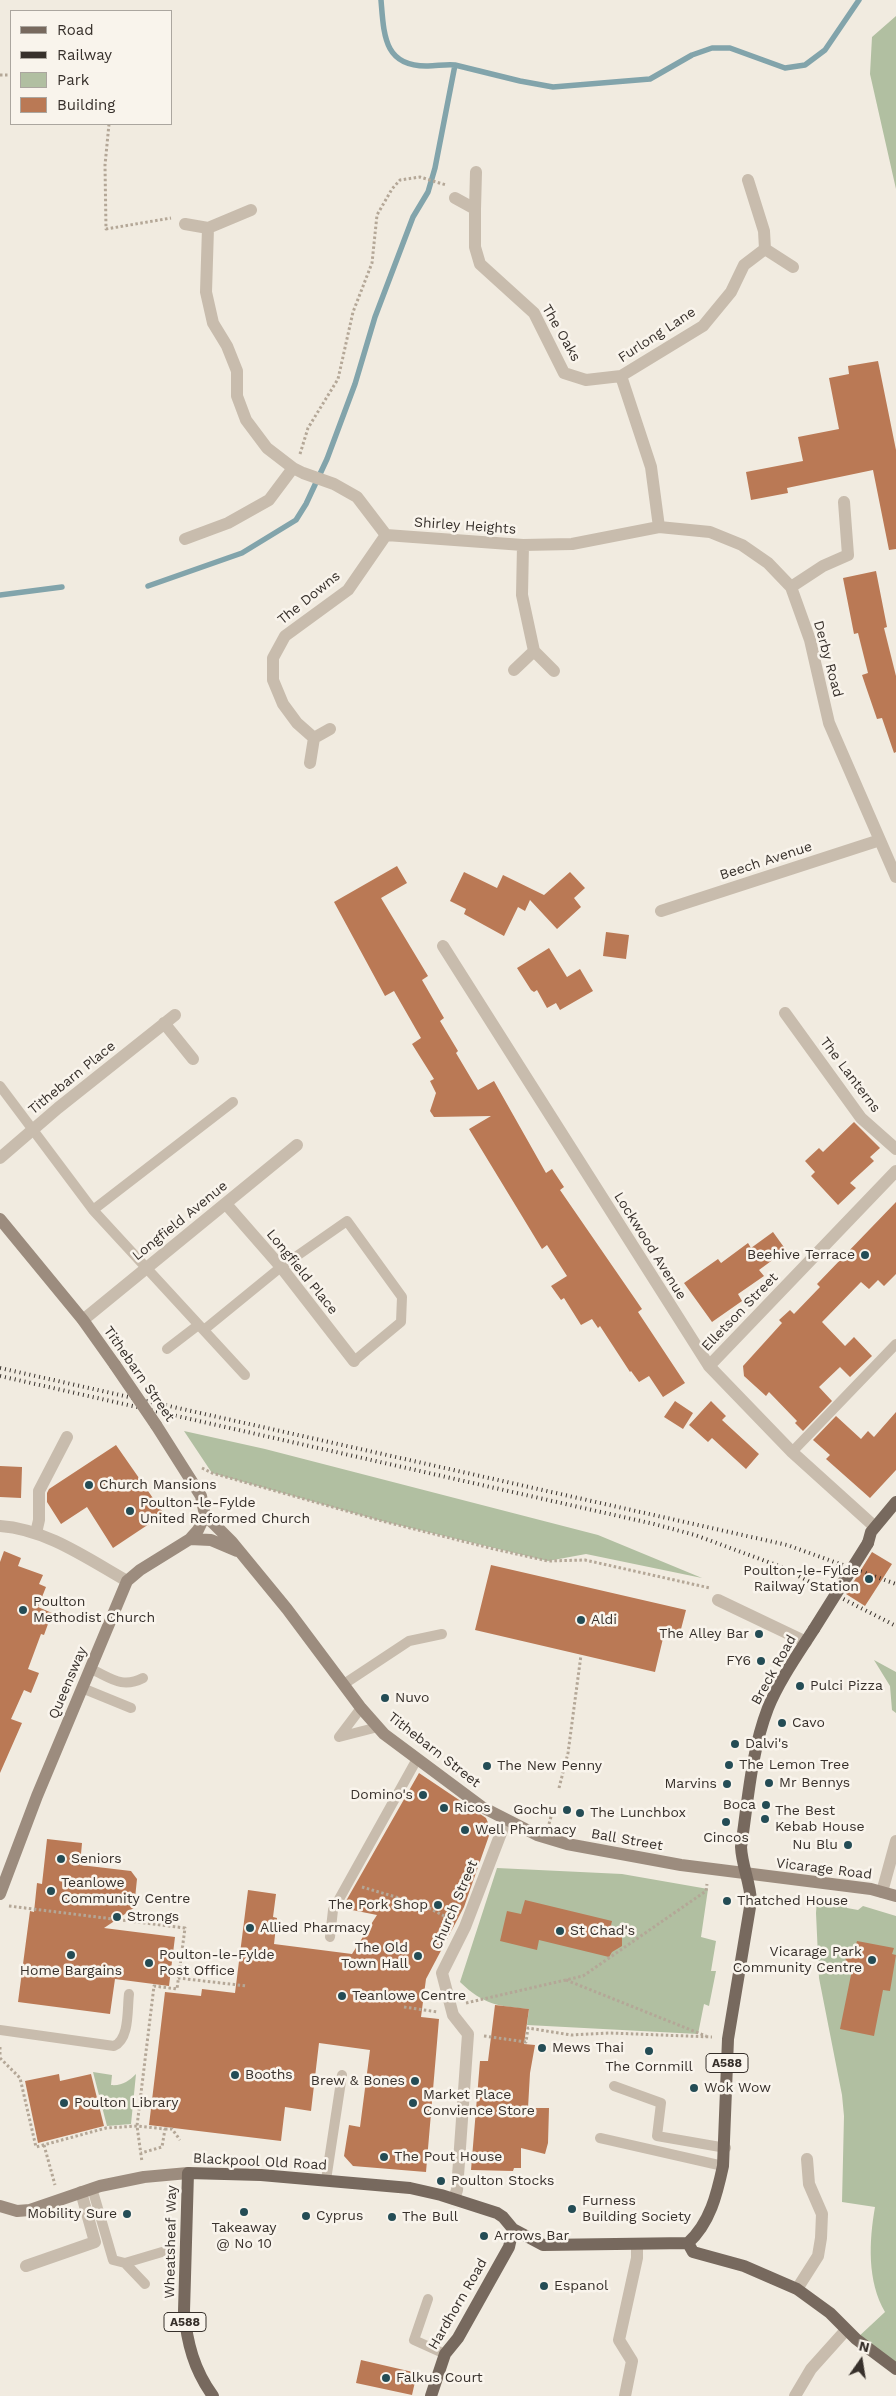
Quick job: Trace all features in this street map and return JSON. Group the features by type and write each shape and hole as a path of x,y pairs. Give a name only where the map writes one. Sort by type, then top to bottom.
{"main road":[{"name":"Tithebarn Street","path":"0,1219 83,1320 115,1365 177,1456 201,1496 205,1515 241,1553 362,1708 378,1727 417,1759 477,1803 506,1820"},
{"name":"Breck Road","path":"748,1875 741,1858 741,1846 761,1730 769,1707 806,1642 868,1543 875,1527 893,1510"},
{"name":"Queensway","path":"0,1894 31,1812 127,1582 140,1570 190,1539 198,1530 205,1515"},
{"name":"Tithebarn Street","path":"190,1539 211,1540 241,1553"},
{"name":"Ball Street","path":"506,1820 537,1835 567,1844 628,1857 748,1875"},
{"name":"Vicarage Road","path":"748,1875 882,1892 896,1896"},
{"name":"A588","path":"688,2243 704,2225 720,2184 726,2148 728,2039 751,1901 748,1875"},
{"name":"Blackpool Old Road","path":"0,2206 17,2211 30,2210 87,2190 144,2177 210,2172 410,2188 454,2199 496,2213 503,2217 513,2229 543,2245 688,2243"},
{"name":"Wheatsheaf Way","path":"188,2173 184,2311 186,2332 192,2357 213,2396"},
{"name":"Hardhorn Road","path":"431,2396 445,2354 458,2338 509,2247 513,2229"},
{"path":"688,2243 693,2252 744,2266 797,2289 830,2313 846,2330 896,2369"}],"street":[{"name":"The Oaks","path":"476,172 475,247 480,264 534,313 564,372 586,380 621,376"},
{"path":"748,180 764,231 765,249 793,267"},
{"path":"455,198 475,210"},
{"path":"185,224 208,228 251,210"},
{"path":"208,228 206,292 213,323 227,346 237,370 238,396 246,420 267,448 298,470 334,484 357,498 386,535"},
{"name":"Furlong Lane","path":"621,376 703,326 731,292 744,265 765,249"},
{"path":"621,376 652,467 659,527"},
{"path":"185,539 228,523 269,500 298,470"},
{"path":"791,588 823,566 848,556 844,502"},
{"name":"Shirley Heights","path":"386,535 523,545 572,544 659,527"},
{"name":"Derby Road","path":"659,527 710,532 742,545 768,563 791,588 810,640 830,723 896,876"},
{"name":"The Downs","path":"314,738 297,724 284,704 273,680 273,658 284,636 348,590 386,535"},
{"path":"523,545 522,595 534,651 554,671"},
{"path":"514,670 534,651"},
{"path":"310,763 314,738 330,728"},
{"name":"Beech Avenue","path":"661,911 880,840"},
{"name":"Lockwood Avenue","path":"443,946 709,1366 792,1452 875,1527"},
{"name":"The Lanterns","path":"785,1013 861,1118 896,1150"},
{"name":"Tithebarn Place","path":"0,1158 34,1128 169,1019 193,1060"},
{"name":"Longfield Avenue","path":"83,1320 297,1145"},
{"name":"Elletson Street","path":"709,1366 896,1171"},
{"name":"Longfield Place","path":"226,1204 280,1266 354,1361"},
{"path":"36,1533 39,1520 39,1490 67,1437"},
{"path":"0,1526 36,1533 127,1582"},
{"path":"718,1600 806,1642"},
{"name":"Church Street","path":"452,2011 442,1973 465,1928 506,1820"},
{"path":"882,1892 896,1841"},
{"path":"452,2011 468,2034 457,2190 454,2199"},
{"path":"797,2289 818,2256 821,2238 822,2214 809,2184 807,2159"},
{"path":"26,2266 95,2242 87,2190"},
{"path":"625,2396 632,2361 619,2340 637,2258 636,2245"},
{"path":"794,2396 810,2370 846,2330"}],"lane":[{"path":"0,1086 34,1128 93,1210 245,1375"},
{"path":"93,1210 233,1102"},
{"path":"167,1349 201,1327 280,1266 347,1221 402,1297 401,1322 354,1361"},
{"path":"792,1452 896,1344"},
{"path":"344,1684 409,1641 442,1634"},
{"path":"90,1669 122,1683 131,1684 143,1678"},
{"path":"82,1688 131,1708"},
{"path":"362,1708 340,1737 378,1727"},
{"path":"330,1937 333,1910 417,1759"},
{"path":"0,2030 114,2046 119,2043 124,2034 129,1994"},
{"path":"326,2180 342,2075"},
{"path":"614,2086 661,2103 657,2136 726,2148"},
{"path":"600,2138 723,2166"},
{"path":"87,2190 113,2260 125,2263 162,2252"},
{"path":"125,2263 146,2284"},
{"path":"428,2299 414,2340 445,2354"}],"path":[{"path":"108,125 105,165 106,229 176,217 185,224"},
{"path":"298,470 308,428 338,379 353,312 372,263 377,215 392,189 400,180 420,177 444,184"},
{"path":"177,1456 212,1473 382,1521 548,1561 585,1560 710,1588"},
{"path":"559,1788 568,1753 581,1655"},
{"path":"404,2007 452,2011 494,1995 583,1976 706,1891 710,1869"},
{"path":"347,1883 423,1904 465,1928"},
{"path":"0,1905 185,1928 176,1989 154,1986 137,2126 144,2177"},
{"path":"178,1978 246,1986"},
{"path":"565,1980 707,2037"},
{"path":"468,2034 526,2042 528,2028 570,2035 610,2033 728,2039"},
{"path":"0,2047 0,2058 20,2078 36,2147 106,2128 137,2126 172,2129 180,2140"},
{"path":"141,2153 162,2147 165,2129"},
{"path":"44,2145 59,2200"}],"green space":[{"path":"896,16 896,189 870,74 872,37"},
{"path":"184,1431 265,1449 598,1535 702,1578 586,1554 548,1561 382,1521 212,1473"},
{"path":"874,1660 896,1672 896,1713 892,1710 890,1686"},
{"path":"497,1868 622,1874 708,1889 701,1937 716,1941 711,1971 716,1971 709,2006 704,2004 698,2034 527,2025 529,2009 499,2005 476,1996 460,1982"},
{"path":"817,1899 842,1902 847,1908 858,1910 863,1906 896,1916 896,2369 856,2339 885,2312 879,2300 872,2274 871,2247 875,2207 842,2202 844,2116 842,2095 819,1978"},
{"path":"93,2072 112,2075 111,2085 119,2085 136,2074 131,2124 107,2126"}],"building":[{"path":"878,361 896,450 896,549 889,550 873,470 787,488 788,493 751,500 746,472 803,461 798,437 839,429 829,378 849,374 848,366"},
{"path":"876,571 887,627 884,628 896,676 896,752 894,753 882,718 877,719 862,675 868,673 858,633 854,634 843,578"},
{"path":"397,866 407,883 381,898 428,976 422,980 444,1018 440,1021 458,1051 456,1053 478,1090 494,1081 546,1173 552,1169 564,1187 560,1190 642,1309 638,1312 685,1383 663,1397 649,1376 639,1382 630,1372 600,1326 598,1328 592,1319 581,1325 564,1298 561,1300 551,1286 567,1276 547,1245 542,1249 469,1129 491,1116 434,1117 430,1111 436,1093 430,1081 434,1079 412,1044 421,1038 394,991 385,996 334,902"},
{"path":"464,872 497,888 503,875 544,895 570,872 585,888 574,898 581,907 557,929 530,900 525,911 518,907 504,936 464,914 466,909 450,901"},
{"path":"606,932 629,935 626,959 603,956"},
{"path":"549,948 567,977 580,969 593,991 560,1010 556,1003 547,1008 537,990 534,992 531,990 517,968"},
{"path":"854,1122 880,1148 870,1157 874,1161 850,1183 856,1188 838,1205 811,1176 815,1172 805,1161 819,1148 823,1152"},
{"path":"896,1202 896,1274 884,1286 878,1280 869,1289 861,1282 822,1322 845,1346 854,1337 872,1356 850,1377 840,1367 819,1387 832,1401 803,1431 795,1423 797,1421 769,1392 766,1396 744,1376 743,1366 782,1323 779,1320 790,1310 794,1314 820,1287 817,1284"},
{"path":"773,1232 786,1250 759,1270 764,1276 738,1294 742,1301 712,1322 684,1283 718,1259 721,1263 748,1243 751,1248"},
{"path":"675,1401 693,1413 683,1429 664,1417"},
{"path":"711,1401 726,1416 722,1420 759,1454 746,1469 712,1438 708,1442 689,1425"},
{"path":"896,1412 896,1470 870,1498 826,1459 830,1455 813,1440 836,1416 861,1439 868,1431 874,1437"},
{"path":"116,1445 164,1514 113,1548 87,1507 61,1524 47,1502 47,1493 49,1489"},
{"path":"0,1466 22,1467 21,1498 0,1497"},
{"name":"Poulton Methodist Church","path":"4,1551 21,1558 18,1566 43,1575 39,1584 46,1587 38,1607 52,1613 44,1635 41,1634 28,1669 39,1673 31,1693 24,1690 11,1719 22,1723 0,1773 0,1562"},
{"name":"Poulton-le-Fylde Railway Station","path":"872,1552 892,1564 865,1606 846,1594"},
{"name":"Aldi","path":"491,1565 686,1610 680,1633 665,1630 655,1672 475,1630"},
{"path":"419,1773 486,1818 491,1830 464,1907 426,1979 421,2017 439,2019 426,2172 353,2166 344,2156 349,2125 360,2127 370,2050 319,2043 311,2111 285,2107 281,2141 149,2125 165,1992 201,1996 202,1989 235,1993 248,1890 276,1894 273,1917 277,1918 274,1944 352,1954 377,1915 342,1908"},
{"path":"47,1839 82,1843 80,1865 131,1871 137,1879 134,1908 104,1928 175,1937 169,1986 115,1979 110,2014 18,2002 30,1911 34,1912 37,1883 42,1884"},
{"name":"St Chad's","path":"525,1900 612,1921 611,1925 622,1933 622,1946 612,1952 609,1957 539,1940 537,1950 500,1941 507,1911 521,1914"},
{"path":"857,1941 894,1948 892,1954 896,1955 890,1991 883,1990 874,2036 840,2029 853,1965 845,1963 848,1947 855,1948"},
{"path":"495,2005 529,2009 524,2044 535,2045 530,2073 528,2108 549,2108 548,2143 545,2154 521,2148 521,2168 514,2168 513,2171 471,2170 480,2061 488,2061"},
{"name":"Poulton Library","path":"59,2074 60,2081 91,2074 104,2126 38,2143 25,2081"},
{"name":"Falkus Court","path":"361,2360 417,2373 412,2395 356,2383"}],"waterway":[{"path":"381,0 383,26 389,47 395,55 413,65 455,65"},
{"path":"148,586 242,553 296,520 306,504 327,459 355,384 375,317 413,217 428,192 435,168 455,65 553,87 650,79 692,55 712,48 730,48 785,68 805,65 825,50 859,0"},
{"path":"0,595 62,587"}],"railway":[{"path":"0,1368 787,1545 896,1584"},
{"path":"0,1376 654,1524 695,1535 779,1566 896,1626"}],"place":[{"name":"Beehive Terrace","path":"865,1255"},
{"name":"Church Mansions","path":"89,1485"},
{"name":"Poulton-le-Fylde United Reformed Church","path":"130,1511"},
{"name":"Poulton-le-Fylde Railway Station","path":"869,1579"},
{"name":"Poulton Methodist Church","path":"23,1610"},
{"name":"Aldi","path":"581,1620"},
{"name":"The Alley Bar","path":"759,1634"},
{"name":"FY6","path":"761,1661"},
{"name":"Pulci Pizza","path":"800,1686"},
{"name":"Nuvo","path":"385,1698"},
{"name":"Cavo","path":"782,1723"},
{"name":"Dalvi's","path":"735,1744"},
{"name":"The Lemon Tree","path":"729,1765"},
{"name":"The New Penny","path":"487,1766"},
{"name":"Mr Bennys","path":"769,1783"},
{"name":"Marvins","path":"727,1784"},
{"name":"Domino's","path":"423,1795"},
{"name":"Boca","path":"766,1805"},
{"name":"Ricos","path":"444,1808"},
{"name":"Gochu","path":"567,1810"},
{"name":"The Lunchbox","path":"580,1813"},
{"name":"The Best Kebab House","path":"765,1819"},
{"name":"Cincos","path":"726,1822"},
{"name":"Well Pharmacy","path":"465,1830"},
{"name":"Nu Blu","path":"848,1845"},
{"name":"Seniors","path":"61,1859"},
{"name":"Teanlowe Community Centre","path":"51,1891"},
{"name":"Thatched House","path":"727,1901"},
{"name":"The Pork Shop","path":"438,1905"},
{"name":"Strongs","path":"117,1917"},
{"name":"Allied Pharmacy","path":"250,1928"},
{"name":"St Chad's","path":"560,1931"},
{"name":"Home Bargains","path":"71,1955"},
{"name":"The Old Town Hall","path":"418,1956"},
{"name":"Vicarage Park Community Centre","path":"872,1960"},
{"name":"Poulton-le-Fylde Post Office","path":"149,1963"},
{"name":"Teanlowe Centre","path":"342,1996"},
{"name":"Mews Thai","path":"542,2048"},
{"name":"The Cornmill","path":"649,2051"},
{"name":"Booths","path":"235,2075"},
{"name":"Brew & Bones","path":"415,2081"},
{"name":"Wok Wow","path":"694,2088"},
{"name":"Poulton Library","path":"64,2103"},
{"name":"Market Place Convience Store","path":"413,2103"},
{"name":"The Pout House","path":"384,2157"},
{"name":"Poulton Stocks","path":"441,2181"},
{"name":"Furness Building Society","path":"572,2209"},
{"name":"Takeaway @ No 10","path":"244,2212"},
{"name":"Mobility Sure","path":"127,2214"},
{"name":"Cyprus","path":"306,2216"},
{"name":"The Bull","path":"392,2217"},
{"name":"Arrows Bar","path":"484,2236"},
{"name":"Espanol","path":"544,2286"},
{"name":"Falkus Court","path":"386,2378"}]}
